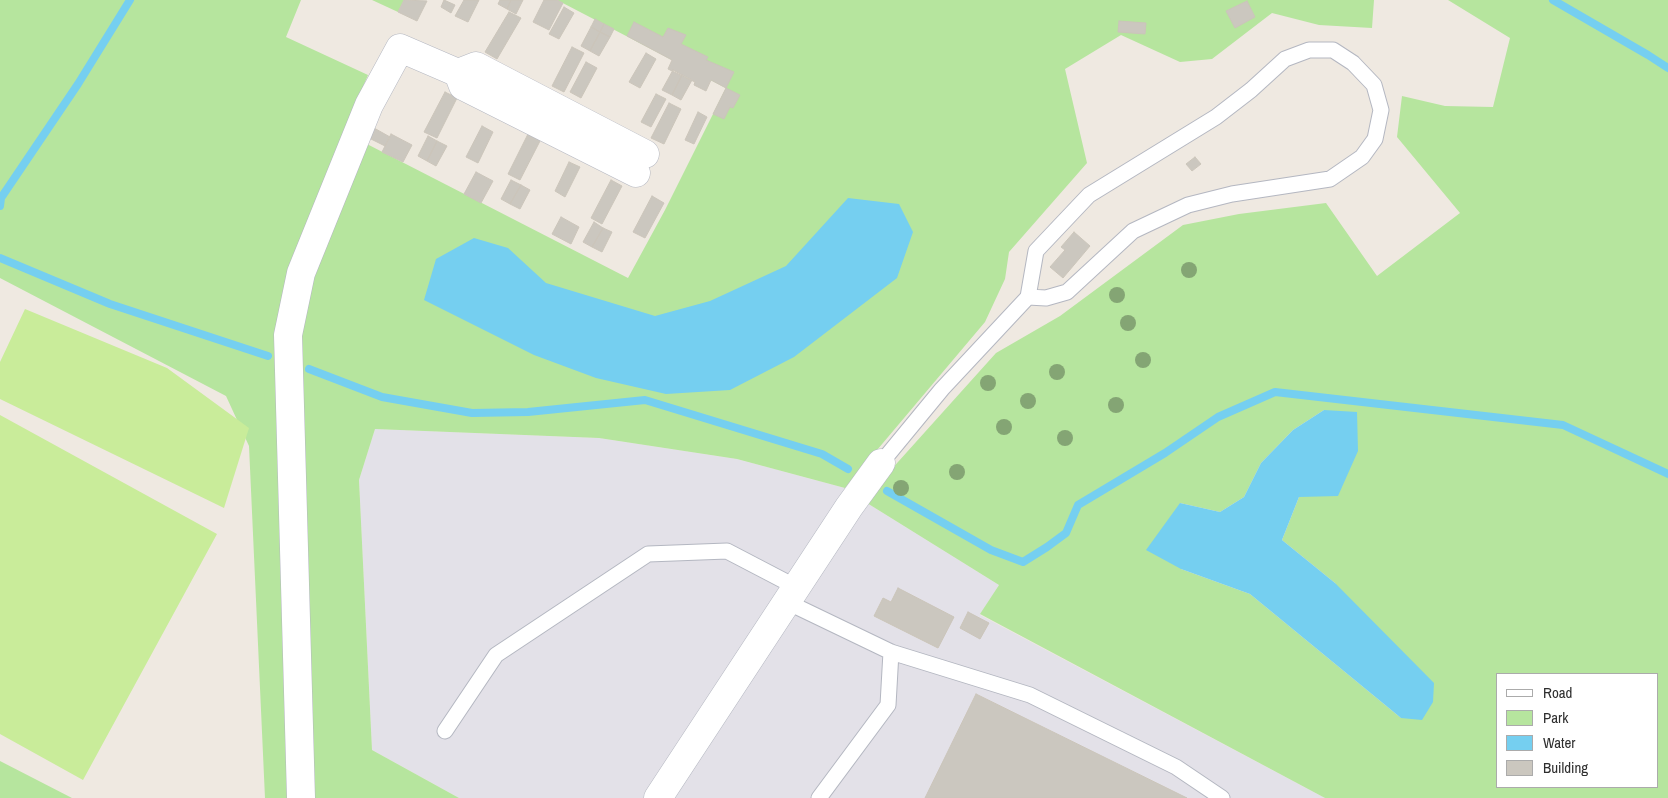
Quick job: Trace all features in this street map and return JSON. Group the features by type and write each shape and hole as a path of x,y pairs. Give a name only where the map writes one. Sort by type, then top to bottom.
{"street":[{"path":"300,798 288,335 301,273 369,105 400,48 458,73 463,86 641,164"},
{"path":"658,798 849,507 880,463"}],"lane":[{"path":"880,463 942,389 1028,297 1036,251 1089,195 1216,117 1250,90 1285,58 1310,50 1333,50 1353,63 1374,85 1381,110 1374,139 1362,157 1330,179 1232,194 1188,205 1133,230 1067,292 1046,298 1028,297"},
{"path":"445,731 496,655 648,554 727,551 792,595 891,652 1030,695 1176,767 1222,798"},
{"path":"819,798 888,705 891,652"}],"shaded area":[{"path":"375,429 599,438 737,459 845,488 999,585 980,615 1325,798 459,798 372,750 359,480"}],"green space":[{"path":"0,0 301,0 286,37 368,75 344,131 292,280 293,798 265,798 249,446 226,396 0,278"},
{"path":"372,0 404,0 398,12"},
{"path":"557,0 1374,0 1372,28 1319,25 1272,13 1212,59 1180,62 1121,35 1065,69 1087,163 1009,252 1005,279 985,322 845,488 737,459 599,438 375,429 359,480 372,750 459,798 309,798 298,337 313,272 363,142 628,278 665,210 726,88"},
{"path":"1448,0 1668,0 1668,798 1325,798 980,614 999,585 867,503 889,472 996,353 1060,316 1183,225 1239,214 1326,203 1377,276 1460,213 1397,137 1402,96 1445,106 1493,107 1510,38","holes":["1324,410 1299,497 1282,540 1335,583 1401,718 1250,594 1181,569 1180,503 1220,512 1244,497 1261,463 1293,430"]},
{"path":"25,309 167,368 249,428 224,508 0,399 0,362"},
{"path":"0,415 217,534 83,780 0,734"},
{"path":"0,761 72,798 0,798"}],"water":[{"path":"848,198 899,204 913,232 897,278 794,357 730,390 666,394 596,378 534,355 424,300 436,259 474,238 508,248 546,283 655,316 710,301 786,266"},
{"path":"1324,410 1357,412 1358,451 1338,496 1299,497 1282,540 1335,583 1434,683 1433,702 1422,720 1401,718 1250,594 1181,569 1146,550 1180,503 1220,512 1244,497 1261,463 1293,430"}],"building":[{"path":"404,0 427,1 417,21 398,12"},
{"path":"444,0 455,5 451,13 441,7"},
{"path":"464,0 479,0 468,22 455,16"},
{"path":"500,0 511,0 507,9 498,4"},
{"path":"511,0 523,0 516,14 507,9"},
{"path":"544,0 557,0 563,3 549,30 533,22"},
{"path":"1247,1 1255,17 1235,28 1226,11"},
{"path":"564,7 574,13 559,39 549,34"},
{"path":"509,12 521,18 497,59 485,52"},
{"path":"595,19 604,24 600,32 591,27"},
{"path":"1119,21 1146,23 1145,34 1118,32"},
{"path":"634,22 663,37 668,28 686,35 681,44 708,57 706,60 734,72 726,88 711,80 706,91 694,85 695,82 668,69 672,60 627,36"},
{"path":"604,24 614,29 610,37 600,32"},
{"path":"591,27 600,32 590,51 581,46"},
{"path":"600,32 610,37 599,56 590,51"},
{"path":"572,47 584,53 564,92 552,86"},
{"path":"646,53 656,59 640,88 629,82"},
{"path":"586,62 597,68 581,98 570,92"},
{"path":"673,70 682,75 672,95 662,90"},
{"path":"682,75 692,80 681,100 672,95"},
{"path":"726,88 740,95 733,108 730,107 724,119 713,114"},
{"path":"445,92 457,98 437,138 424,132"},
{"path":"656,94 666,99 651,127 641,122"},
{"path":"669,103 681,109 664,144 651,138"},
{"path":"698,112 707,117 694,144 685,140"},
{"path":"482,126 493,132 478,163 466,157"},
{"path":"374,128 390,137 385,146 369,138"},
{"path":"391,134 412,145 403,162 382,152"},
{"path":"528,134 540,141 520,180 508,174"},
{"path":"428,136 437,141 427,161 418,156"},
{"path":"437,141 447,146 436,166 427,161"},
{"path":"1195,157 1201,164 1192,171 1186,164"},
{"path":"569,162 580,167 565,197 555,191"},
{"path":"476,172 493,181 481,203 464,194"},
{"path":"511,180 521,185 510,204 501,199"},
{"path":"611,180 622,186 602,224 591,218"},
{"path":"521,185 530,190 520,209 510,204"},
{"path":"652,196 664,203 645,238 633,232"},
{"path":"561,217 579,227 571,244 552,234"},
{"path":"594,222 603,228 592,247 583,242"},
{"path":"603,228 612,232 602,252 592,247"},
{"path":"1074,232 1090,246 1063,278 1050,267 1065,250 1061,247"},
{"path":"898,588 954,617 938,648 874,616 883,598 891,602"},
{"path":"968,612 989,623 980,639 960,628"},
{"path":"976,694 1187,798 925,798"}],"waterway":[{"path":"0,206 1,198 78,84 130,0"},
{"path":"1553,0 1668,68"},
{"path":"0,258 110,304 268,356"},
{"path":"309,369 382,397 472,413 528,412 645,400 822,454 848,469"},
{"path":"887,491 991,550 1023,562 1066,533 1078,505 1165,453 1218,417 1275,392 1563,425 1668,474"}]}
